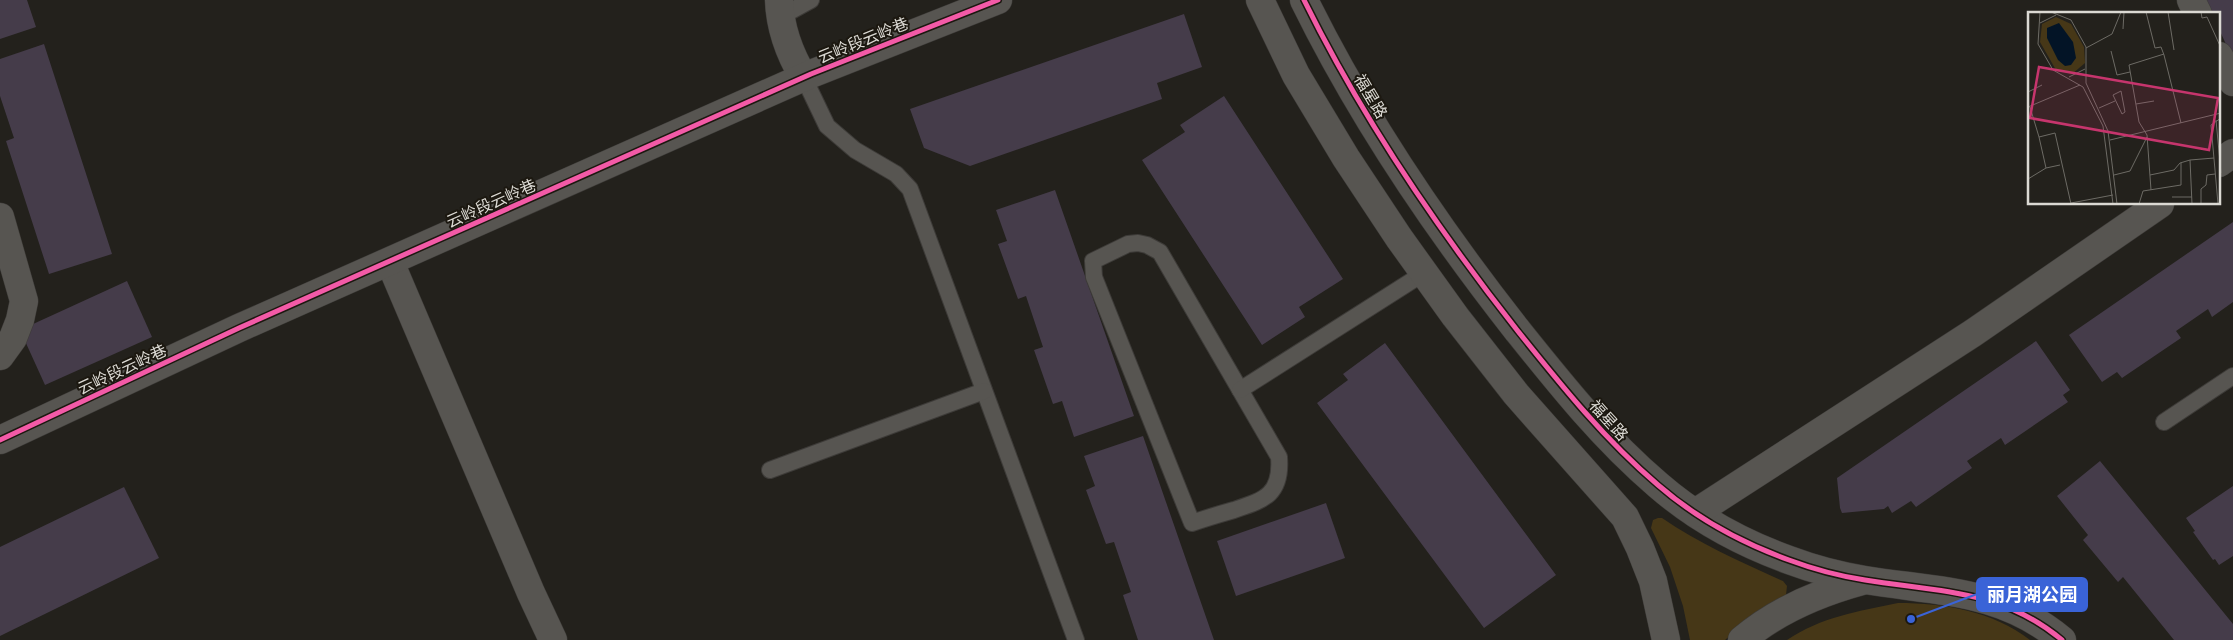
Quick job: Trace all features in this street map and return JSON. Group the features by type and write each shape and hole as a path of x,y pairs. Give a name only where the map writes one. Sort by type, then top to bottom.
{"street":[{"name":"云岭段云岭巷","path":"0,440 239,328 804,78 998,0"},
{"path":"1260,0 1296,75 1346,158 1424,273 1516,394 1625,517 1653,581 1666,640"},
{"name":"福星路","path":"1304,0 1331,56 1380,136 1432,215 1488,292 1548,369 1612,443 1659,486 1695,513 1751,544 1788,560 1826,572 1864,580 1956,592 1983,598 2033,620 2062,640"},
{"path":"2191,0 2197,12"},
{"path":"780,8 790,52 804,78"},
{"path":"2220,58 2233,82"},
{"path":"2220,162 2233,153"},
{"path":"1695,513 1973,333 2159,205"},
{"path":"0,218 24,301 20,320 13,338 0,356"},
{"path":"390,262 527,584 553,640"},
{"path":"1742,640 1774,616 1802,601 1864,580"}],"lane":[{"path":"780,8 811,0"},
{"path":"804,78 827,126 854,150 896,174 910,189 1076,640"},
{"path":"1128,244 1148,245 1160,252 1240,390 1279,457 1280,469 1277,482 1262,501 1192,523 1094,277 1093,262 1128,244"},
{"path":"1240,390 1424,273"},
{"path":"2164,422 2233,376"},
{"path":"770,470 984,391"}],"shaded area":[{"path":"1662,518 1721,552 1783,581 1787,586 1786,595 1748,620 1725,640 1690,640 1683,606 1670,567 1651,528 1653,520"},
{"path":"1898,603 1916,603 1967,611 2000,622 2030,640 1787,640 1827,620"}],"building":[{"path":"0,0 27,0 36,27 0,39"},
{"path":"2206,0 2233,0 2233,52 2230,53 2220,31 2220,12 2212,12"},
{"path":"1184,14 1202,67 1157,83 1162,99 970,166 924,148 910,109"},
{"path":"44,44 112,254 49,274 6,141 14,138 0,96 0,59"},
{"path":"1224,96 1343,279 1299,307 1305,317 1262,345 1142,160 1185,132 1180,125"},
{"path":"1055,190 1134,416 1074,437 1062,401 1053,404 1034,350 1043,347 1026,296 1018,299 998,244 1007,241 996,210"},
{"path":"2233,222 2233,302 2212,317 2208,309 2176,331 2181,338 2122,378 2117,372 2102,382 2069,335"},
{"path":"127,281 152,337 45,385 20,330"},
{"path":"2036,341 2070,390 2063,395 2068,402 2005,445 2001,438 1967,461 1972,468 1916,507 1911,501 1892,513 1888,506 1884,509 1842,513 1837,478"},
{"path":"1385,343 1556,575 1484,628 1317,403 1348,380 1343,374"},
{"path":"1143,436 1214,640 1138,640 1123,595 1131,592 1114,542 1106,544 1086,490 1095,486 1084,456"},
{"path":"2100,461 2233,624 2233,640 2174,640 2123,577 2118,582 2083,540 2088,535 2057,496"},
{"path":"2233,486 2233,556 2219,565 2215,559 2213,560 2193,532 2195,531 2186,518"},
{"path":"124,487 159,558 0,636 0,547"},
{"path":"1326,503 1345,558 1236,596 1217,541"}],"cycle path":[{"path":"0,440 239,328 811,74 998,0"},
{"path":"1304,0 1350,87 1402,171 1458,252 1517,330 1567,391 1619,449 1658,485 1704,519 1737,538 1789,560 1817,569 1865,580 1968,595 1992,602 2016,611 2039,623 2062,640"}],"place":[{"name":"丽月湖公园","path":"1911,619"}]}
